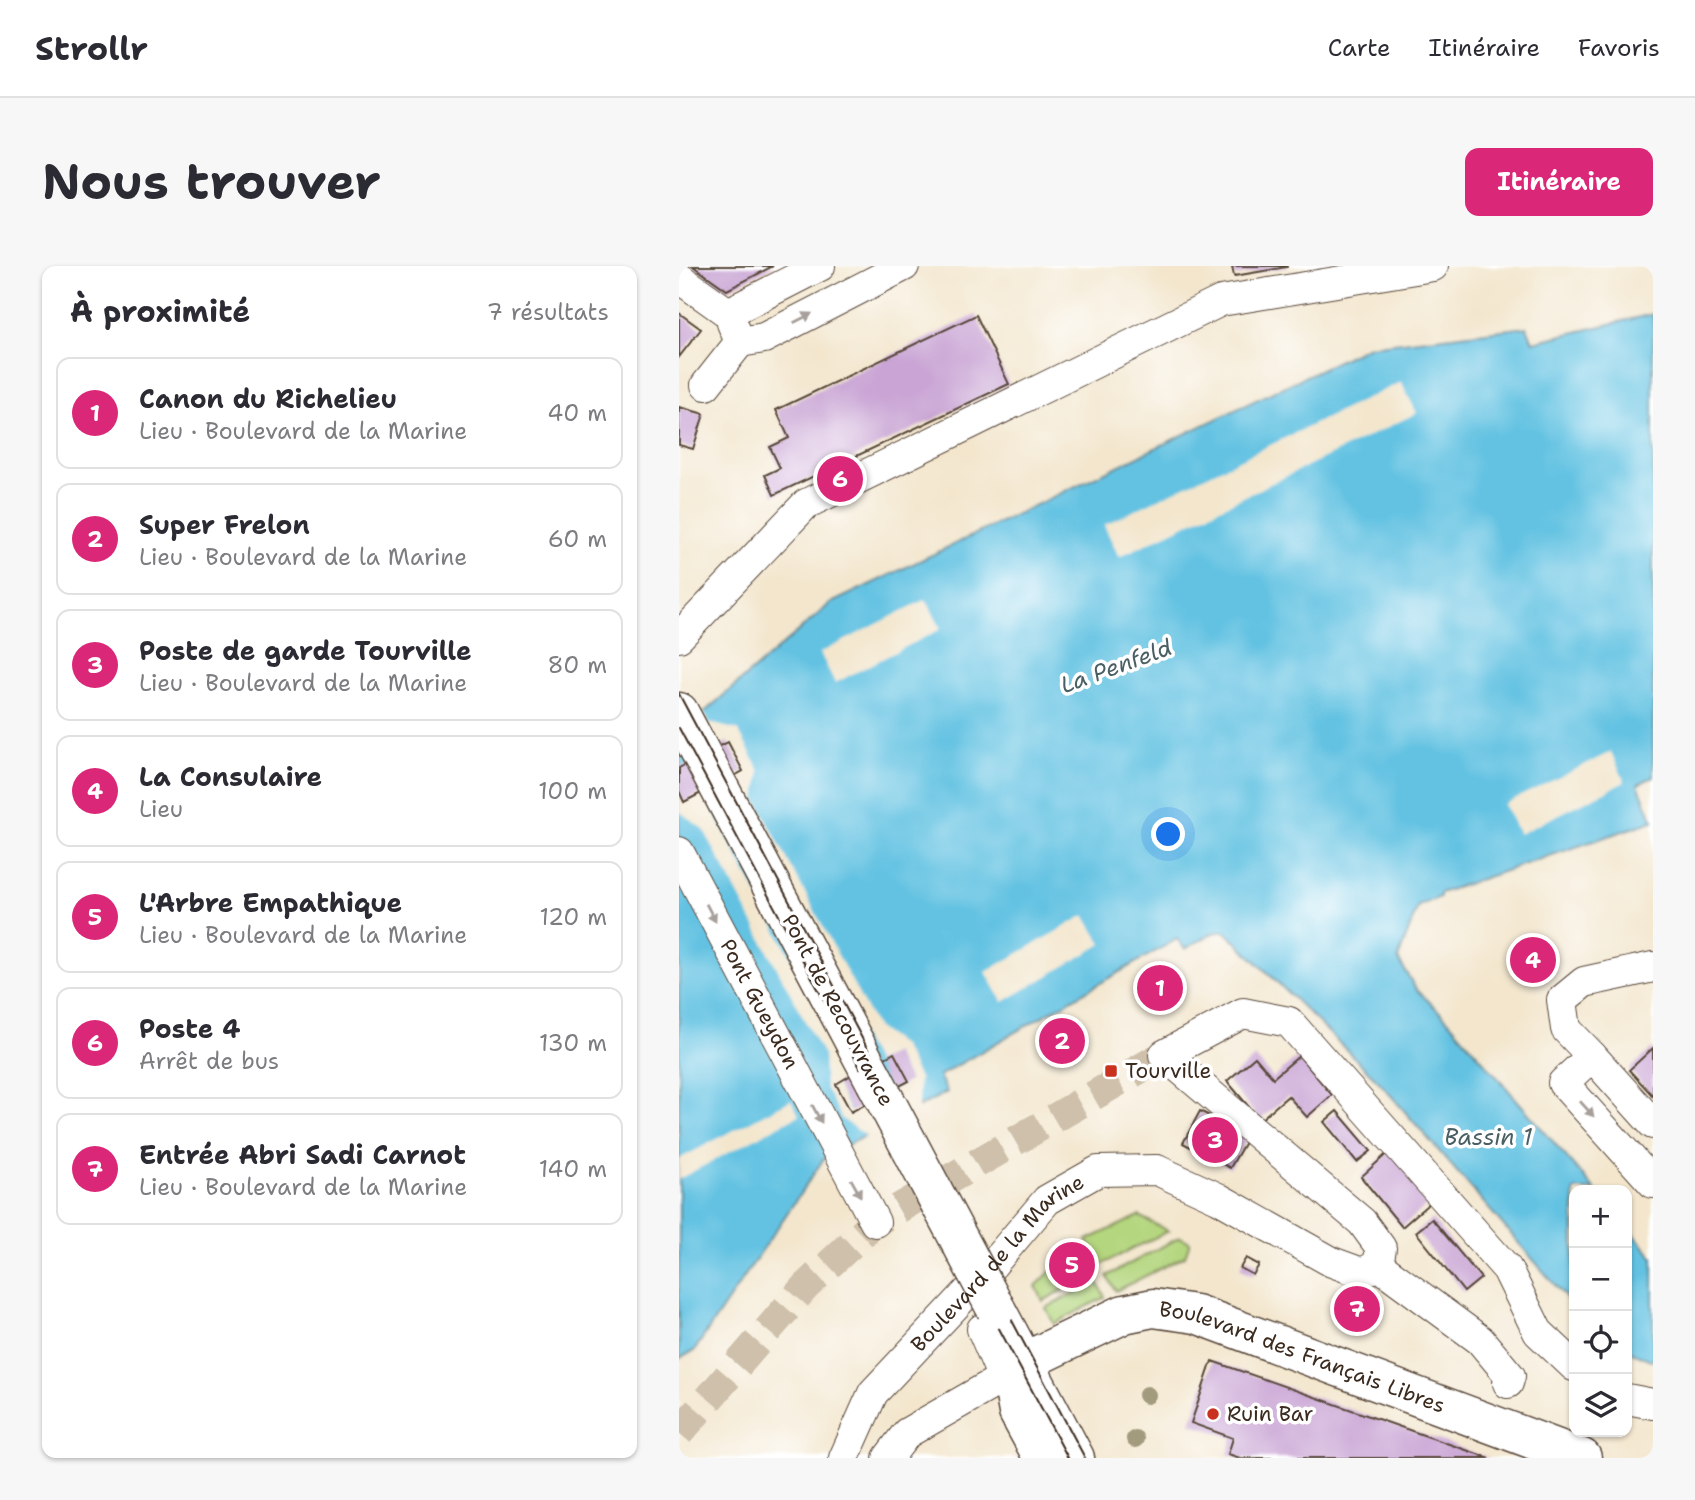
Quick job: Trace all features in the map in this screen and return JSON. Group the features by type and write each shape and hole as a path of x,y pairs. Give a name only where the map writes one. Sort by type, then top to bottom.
{"main road":[{"name":"Pont de Recouvrance","path":"679,712 995,1313"},
{"name":"Pont de Recouvrance","path":"679,728 995,1313"},
{"name":"Boulevard des Français Libres","path":"1022,1365 1124,1314 1153,1308 1196,1314 1582,1458"},
{"path":"995,1313 1076,1458"},
{"path":"995,1313 1008,1355 1019,1412 1043,1458"}],"street":[{"path":"729,313 820,266"},
{"path":"706,385 740,342 764,338 904,266"},
{"path":"679,637 806,504 1221,301 1433,266"},
{"path":"679,278 729,313 740,342"},
{"name":"Pont Gueydon","path":"679,852 875,1222"},
{"path":"1653,967 1584,982 1562,1000 1566,1029 1653,1124"},
{"path":"1508,1383 1510,1376 1479,1340 1378,1265 1381,1248 1362,1222 1164,1055 1243,1013 1289,1022 1507,1269 1538,1332 1569,1361"},
{"path":"1592,1056 1563,1083 1653,1183"},
{"name":"Boulevard de la Marine","path":"844,1458 873,1393 982,1277 1047,1200 1098,1171 1157,1170 1218,1198 1332,1262 1362,1273 1378,1265"},
{"path":"1025,1458 1003,1409 1022,1365 1093,1458"},
{"name":"Boulevard des Français Libres","path":"888,1458 907,1433 1022,1365"},
{"path":"1632,1400 1653,1404"}],"green space":[{"path":"1139,1216 1168,1231 1101,1265 1087,1240"},
{"path":"1180,1237 1190,1242 1185,1256 1116,1291 1107,1276"},
{"path":"1076,1246 1092,1274 1043,1301 1036,1286"},
{"path":"1097,1281 1105,1297 1054,1324 1046,1308"}],"water":[{"path":"1653,314 1653,777 1638,784 1653,821 1440,893 1440,897 1418,906 1398,959 1416,989 1447,1019 1591,1185 1569,1185 1569,1301 1381,1084 1225,931 1213,933 1185,949 1177,939 939,1076 947,1092 825,1157 694,1351 679,1359 679,734 831,603 1369,346 1527,327 1533,342"},
{"path":"1632,1232 1653,1257 1653,1361 1632,1352"}],"pier":[{"path":"1401,382 1417,413 1119,557 1104,525"},
{"path":"926,599 941,629 835,683 820,653"},
{"path":"702,710 710,723 738,730 760,771 756,800 876,1027 902,1046 919,1078 918,1110 905,1117 890,1091 909,1081 894,1053 876,1063 725,781 743,771 728,742 710,751 692,718"},
{"path":"1611,752 1625,782 1519,834 1504,804"},
{"path":"679,791 685,801 703,792 853,1074 836,1084 850,1112 868,1103 882,1129 868,1137 842,1119 825,1087 823,1055 704,830 679,811"},
{"path":"1085,915 1102,944 1003,1002 986,972"},
{"path":"791,1100 799,1115 679,1179 679,1159"}],"building":[{"path":"693,266 773,266 727,290"},
{"path":"1232,266 1287,266 1287,267 1234,276"},
{"path":"679,313 701,329 679,357"},
{"path":"976,315 1009,384 774,495 765,475 780,468 770,447 789,438 776,410"},
{"path":"679,407 704,414 693,449 679,445"},
{"path":"728,742 743,771 725,781 710,751"},
{"path":"688,763 703,792 684,802 679,791 679,768"},
{"path":"1653,1048 1653,1096 1629,1070"},
{"path":"894,1053 909,1081 890,1091 876,1063"},
{"path":"1299,1056 1332,1095 1307,1117 1288,1096 1260,1120 1227,1081 1255,1057 1273,1078"},
{"path":"853,1074 868,1103 851,1112 836,1084"},
{"path":"1200,1111 1248,1137 1230,1168 1183,1143"},
{"path":"1337,1111 1371,1151 1357,1162 1324,1122"},
{"path":"1392,1149 1434,1199 1402,1227 1361,1177"},
{"path":"1432,1219 1481,1278 1464,1292 1416,1232"},
{"path":"1246,1258 1259,1265 1253,1275 1240,1268"},
{"path":"1212,1361 1489,1458 1240,1458 1228,1454 1233,1438 1191,1423"}],"tunnel":[{"path":"679,1433 805,1287 875,1222 1164,1055"}],"tram line":[{"path":"679,694 1085,1458"},
{"path":"679,728 1068,1458"}],"place":[{"name":"Poste 4","path":"840,479"},
{"name":"La Consulaire","path":"1533,960"},
{"name":"Canon du Richelieu","path":"1160,988"},
{"name":"Super Frelon","path":"1062,1041"},
{"name":"Tourville","path":"1111,1071"},
{"name":"Poste de garde Tourville","path":"1215,1140"},
{"name":"L'Arbre Empathique","path":"1072,1265"},
{"name":"Entrée Abri Sadi Carnot","path":"1357,1309"},
{"name":"Ruin Bar","path":"1213,1414"}],"water label":[{"name":"La Penfeld","path":"1116,666"},
{"name":"Bassin 1","path":"1488,1137"}]}
